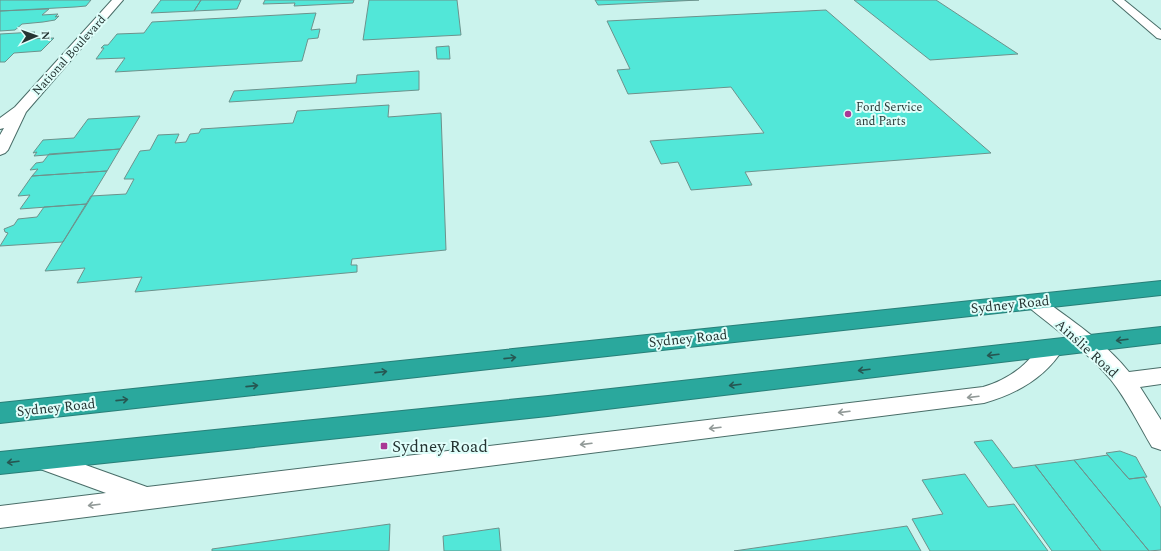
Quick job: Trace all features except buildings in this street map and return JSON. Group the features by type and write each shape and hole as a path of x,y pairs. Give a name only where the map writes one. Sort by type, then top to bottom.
{"highway":[{"name":"Sydney Road","path":"0,413 1161,288"},
{"path":"0,463 548,406 1161,336"}],"street":[{"name":"National Boulevard","path":"0,125 20,110 118,0"},
{"path":"1118,0 1161,36"},
{"name":"National Boulevard","path":"0,150 20,110"},
{"name":"Ainslie Road","path":"1033,301 1087,344 1112,367 1130,390 1161,441"},
{"path":"0,517 984,395 1005,389 1018,382 1052,349"},
{"path":"1123,381 1161,376"},
{"path":"40,459 146,498"}],"place":[{"name":"Ford Service and Parts","path":"848,114"},
{"name":"Sydney Road","path":"384,446"}]}
